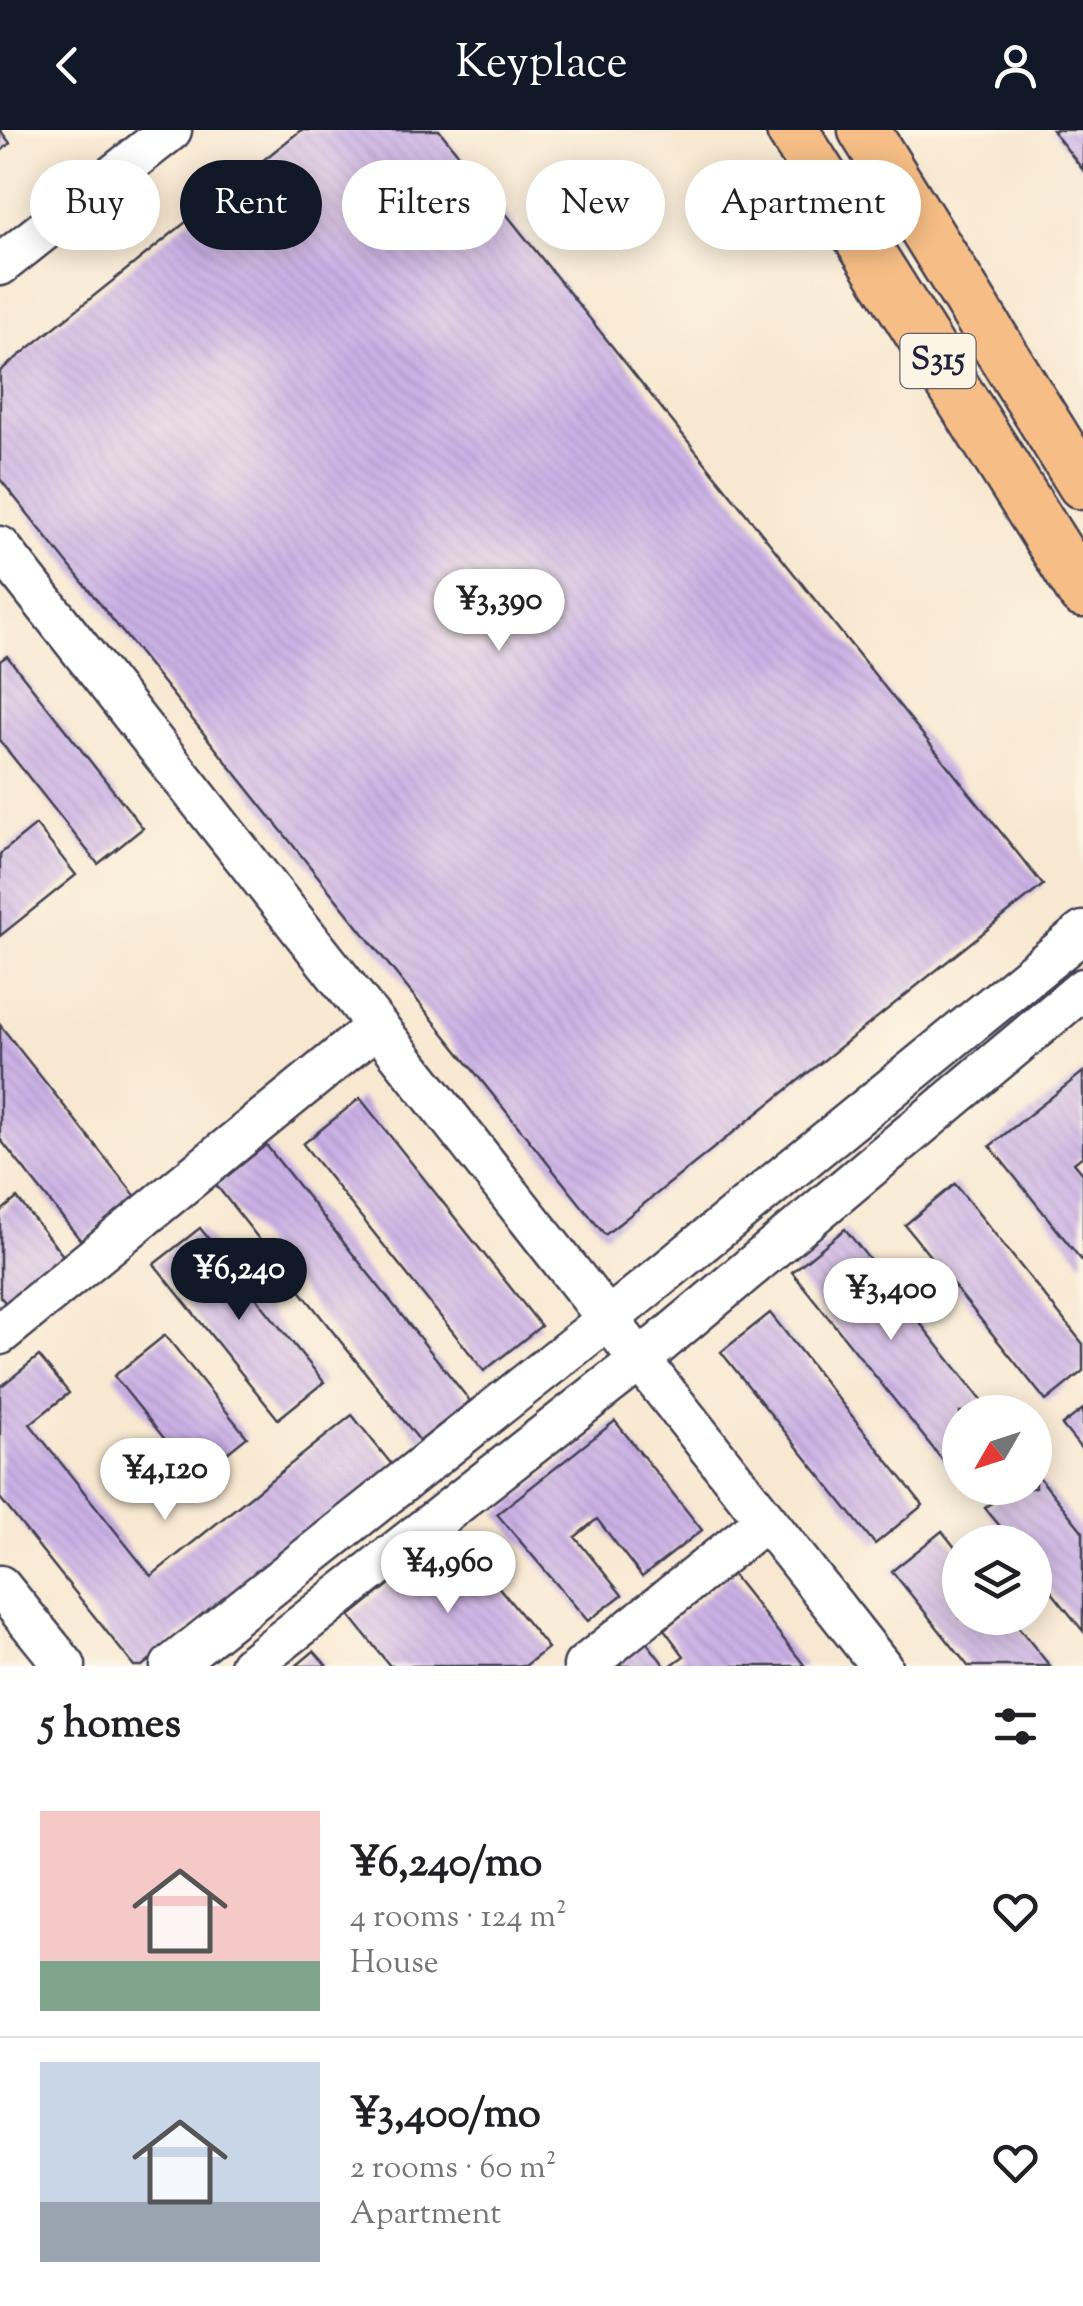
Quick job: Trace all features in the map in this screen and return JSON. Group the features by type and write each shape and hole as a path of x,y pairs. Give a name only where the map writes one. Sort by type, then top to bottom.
{"main road":[{"name":"S315","path":"792,130 1083,592"},
{"name":"S315","path":"864,130 1083,484"}],"street":[{"path":"0,265 171,130"},
{"path":"0,547 881,1666"},
{"path":"170,1666 608,1319 1083,932"},
{"path":"250,1666 640,1360 1083,989"},
{"path":"0,1334 377,1026"},
{"path":"584,1666 766,1520"},
{"path":"0,1586 65,1666"}],"building":[{"path":"0,130 10,143 0,152"},
{"path":"301,130 439,130 463,160 342,160 342,250 506,250 506,214 526,239 526,250 535,250 1043,885 605,1235 0,479 0,371 151,250 160,250 160,243 180,227 180,250 322,250 322,160 264,160"},
{"path":"1052,130 1083,130 1083,170"},
{"path":"7,656 143,828 98,864 0,741 0,661"},
{"path":"36,825 76,875 0,936 0,854"},
{"path":"0,1025 137,1198 82,1242 0,1139"},
{"path":"1083,1072 1083,1156 1074,1163 1083,1174 1083,1262 990,1146"},
{"path":"360,1098 541,1326 484,1371 303,1144"},
{"path":"266,1145 470,1401 420,1441 216,1185"},
{"path":"955,1184 1083,1344 1083,1371 1052,1396 1041,1395 905,1225"},
{"path":"17,1198 69,1263 11,1310 0,1296 0,1212"},
{"path":"200,1228 324,1382 278,1419 154,1264"},
{"path":"845,1229 977,1395 942,1395 942,1460 792,1272"},
{"path":"770,1313 923,1505 875,1544 721,1352"},
{"path":"165,1335 247,1437 196,1478 114,1376"},
{"path":"39,1356 69,1393 30,1424 151,1576 352,1415 393,1466 142,1666 134,1666 0,1498 0,1387"},
{"path":"1083,1409 1083,1451 1062,1425"},
{"path":"615,1421 702,1530 642,1577 597,1519 575,1537 622,1595 588,1621 497,1514"},
{"path":"1052,1493 1083,1532 1083,1631 1052,1592 1052,1525 999,1525 985,1508 1052,1505"},
{"path":"942,1531 942,1634 892,1571"},
{"path":"454,1532 548,1648 525,1666 390,1666 350,1616"},
{"path":"732,1574 805,1666 670,1666 684,1656 664,1629"},
{"path":"943,1635 1025,1635 1050,1666 968,1666"},
{"path":"644,1639 665,1666 611,1666"},
{"path":"314,1651 327,1666 296,1666"}]}
